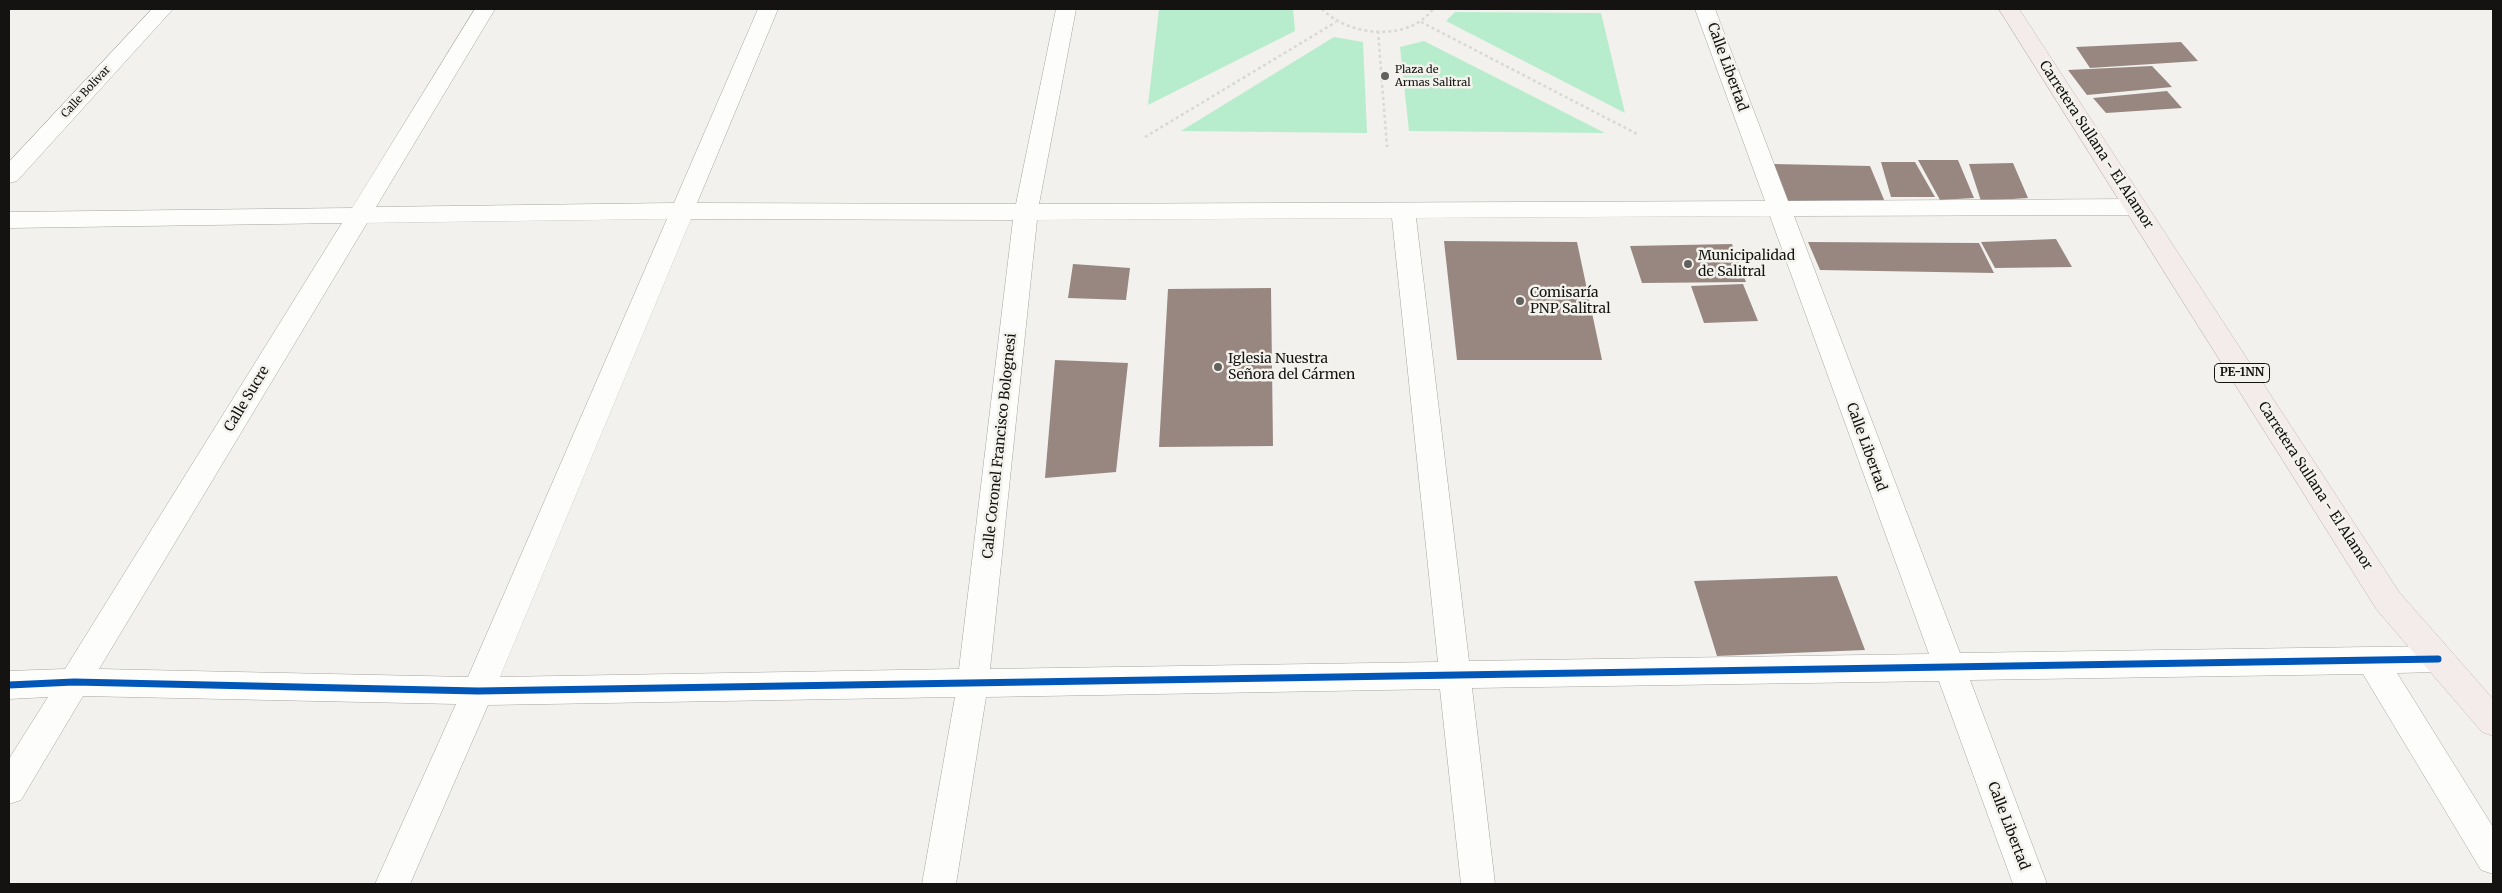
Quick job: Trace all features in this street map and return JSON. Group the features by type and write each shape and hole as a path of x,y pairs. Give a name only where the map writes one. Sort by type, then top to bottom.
{"highway":[{"name":"Carretera Sullana - El Alamor","path":"2009,9 2388,601 2493,722"}],"street":[{"name":"Calle Bolivar","path":"9,176 163,9"},
{"name":"Calle Sucre","path":"9,789 485,9"},
{"path":"392,884 478,691 768,9"},
{"name":"Calle Coronel Francisco Bolognesi","path":"939,884 973,682 1026,212 1066,9"},
{"name":"Calle Libertad","path":"1705,9 2030,884"},
{"path":"9,220 682,211 1403,211 2136,207"},
{"path":"1403,211 1478,884"},
{"path":"9,684 74,682 478,691 2438,659"},
{"path":"2372,660 2493,858"}],"path":[{"path":"1322,9 1336,22 1352,28 1378,31 1406,28 1421,22 1433,9"},
{"path":"1145,137 1336,22"},
{"path":"1421,22 1639,135"},
{"path":"1378,31 1387,146"}],"green space":[{"path":"1159,9 1293,9 1295,31 1148,105"},
{"path":"1455,12 1601,13 1625,113 1446,21"},
{"path":"1334,37 1363,42 1367,133 1181,131"},
{"path":"1424,41 1605,133 1409,131 1400,47"}],"building":[{"path":"2181,42 2198,61 2090,68 2076,47"},
{"path":"2152,66 2172,87 2087,95 2068,70"},
{"path":"2167,91 2182,108 2106,113 2093,98"},
{"path":"1918,160 1958,160 1974,198 1940,200"},
{"path":"1881,162 1915,162 1935,197 1891,197"},
{"path":"2013,163 2028,198 1981,201 1969,164"},
{"path":"1773,164 1870,166 1885,202 1786,202"},
{"path":"2056,239 2072,267 1995,268 1981,242"},
{"name":"Comisaría PNP Salitral","path":"1444,241 1577,242 1602,360 1457,360"},
{"path":"1808,242 1979,243 1994,273 1820,270"},
{"name":"Municipalidad de Salitral","path":"1732,244 1746,282 1642,283 1630,246"},
{"path":"1073,264 1130,268 1126,300 1068,298"},
{"path":"1743,284 1758,321 1704,323 1691,286"},
{"name":"Iglesia Nuestra Señora del Cármen","path":"1271,288 1273,446 1159,447 1168,289"},
{"path":"1055,360 1128,363 1116,472 1045,478"},
{"path":"1837,576 1865,650 1717,656 1694,581"}],"cycle path":[{"path":"9,685 74,682 478,691 2438,659"}],"place":[{"name":"Plaza de Armas Salitral","path":"1385,76"},
{"name":"Municipalidad de Salitral","path":"1688,264"},
{"name":"Comisaría PNP Salitral","path":"1520,301"},
{"name":"Iglesia Nuestra Señora del Cármen","path":"1218,367"}]}
